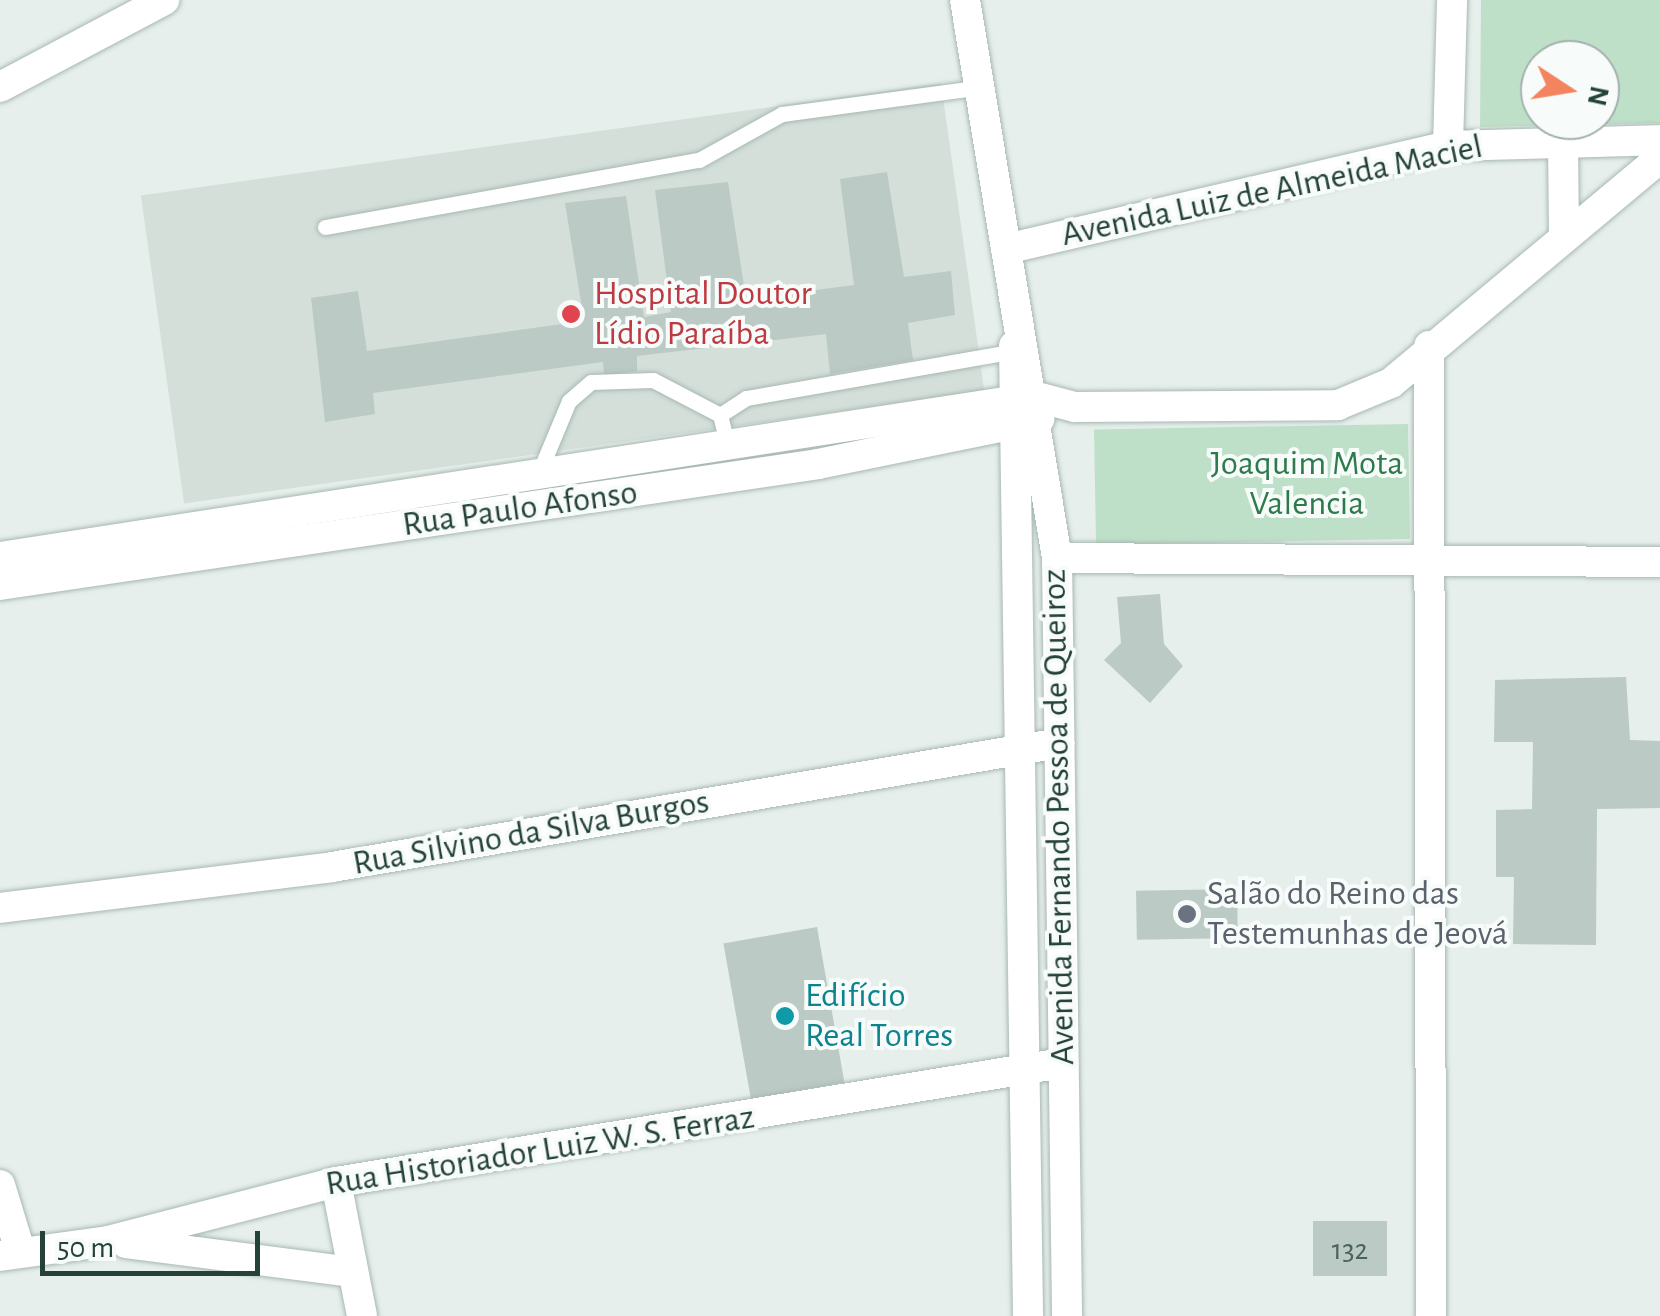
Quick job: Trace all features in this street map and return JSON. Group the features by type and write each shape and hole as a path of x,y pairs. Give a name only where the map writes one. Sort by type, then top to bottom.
{"street":[{"path":"0,87 164,0"},
{"name":"Avenida Fernando Pessoa de Queiroz","path":"965,0 1006,248 1024,411 1017,751 1028,1316"},
{"path":"1448,146 1452,0"},
{"path":"1563,140 1564,232"},
{"name":"Avenida Luiz de Almeida Maciel","path":"1006,248 1448,146 1563,140"},
{"name":"Avenida Luiz de Almeida Maciel","path":"1620,140 1660,140"},
{"path":"1024,411 1076,407 1338,405 1390,383 1564,232 1660,158"},
{"path":"1429,346 1432,1316"},
{"name":"Avenida Fernando Pessoa de Queiroz","path":"1024,411 1057,558 1067,1316"},
{"name":"Rua Paulo Afonso","path":"481,499 538,475 1024,411"},
{"name":"Rua Paulo Afonso","path":"0,584 51,564 481,499 730,478 1024,411"},
{"path":"728,447 730,478"},
{"name":"Rua Paulo Afonso","path":"0,557 51,564"},
{"path":"1057,558 1429,557 1660,562"},
{"name":"Rua Silvino da Silva Burgos","path":"0,908 332,866 1060,744"},
{"name":"Rua Historiador Luiz W. S. Ferraz","path":"10,1254 108,1241 336,1182 1062,1063"},
{"path":"336,1182 362,1316"},
{"path":"0,1185 10,1254"},
{"path":"108,1241 354,1272"}],"lane":[{"path":"325,227 700,160 782,114 981,88"},
{"path":"538,475 570,402 591,382 652,380 720,414 792,385 1018,341"},
{"path":"720,414 728,447"}],"shaded area":[{"name":"Hospital Doutor Lídio Paraíba","path":"941,83 984,391 184,503 141,195"}],"green space":[{"path":"1481,0 1660,0 1660,123 1620,124 1620,40 1520,40 1520,126 1480,127"},
{"name":"Joaquim Mota Valencia","path":"1408,424 1410,539 1096,544 1094,429"}],"building":[{"name":"Hospital Doutor Lídio Paraíba","path":"887,172 904,277 951,271 955,315 908,323 913,360 830,374 826,334 637,356 637,371 604,375 603,362 373,393 375,414 325,422 311,298 358,291 367,351 584,321 565,203 626,196 644,317 671,312 655,190 728,182 746,299 854,285 840,179"},
{"path":"1160,594 1164,644 1183,666 1150,703 1104,660 1121,643 1117,597"},
{"path":"1626,677 1630,740 1660,741 1660,808 1597,809 1596,945 1513,944 1514,877 1496,877 1496,810 1532,809 1533,742 1494,742 1495,680"},
{"name":"Salão do Reino das Testemunhas de Jeová","path":"1237,889 1238,938 1137,940 1136,891"},
{"name":"Edifício Real Torres","path":"817,927 844,1083 751,1099 723,943"},
{"path":"1313,1221 1387,1221 1387,1276 1313,1276"}],"place":[{"name":"Hospital Doutor Lídio Paraíba","path":"571,314"},
{"name":"Salão do Reino das Testemunhas de Jeová","path":"1187,914"},
{"name":"Edifício Real Torres","path":"785,1016"}]}
